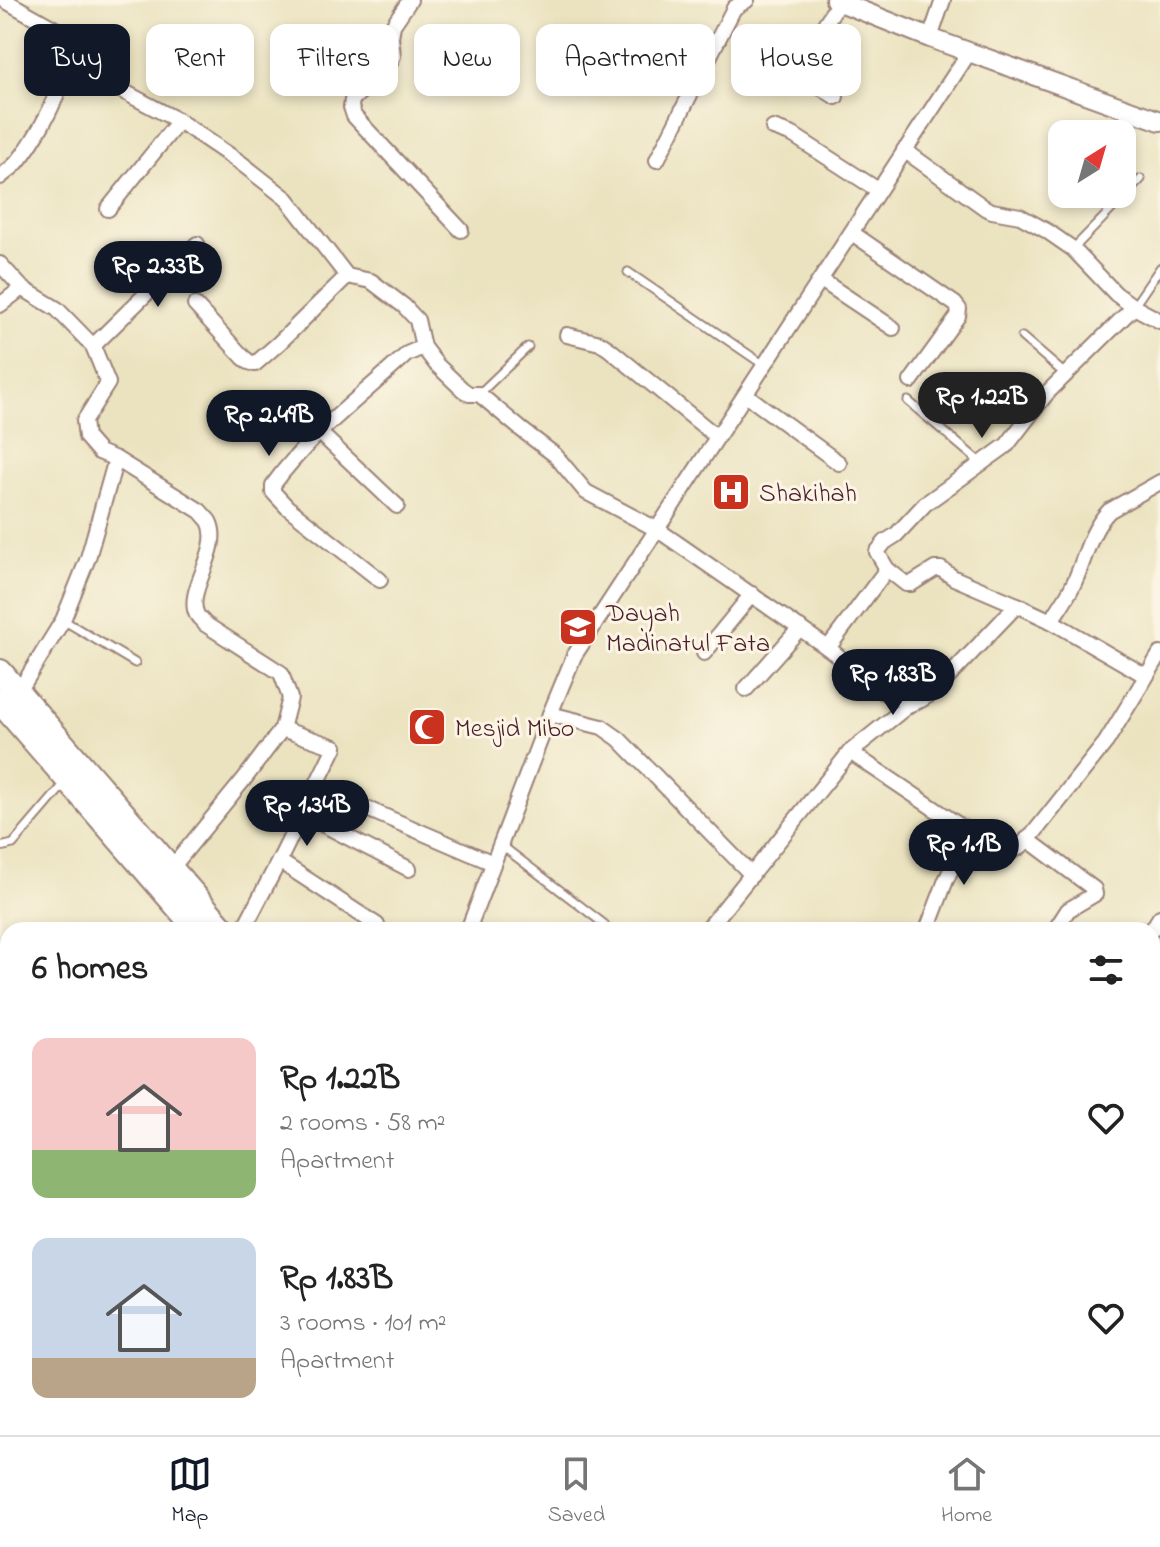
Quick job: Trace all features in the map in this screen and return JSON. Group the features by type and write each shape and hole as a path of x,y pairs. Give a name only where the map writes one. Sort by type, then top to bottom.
{"highway":[{"path":"0,672 9,697 67,781 191,922"},
{"path":"9,697 217,922"}],"street":[{"path":"4,0 47,24"},
{"path":"410,0 393,25 393,56 389,64 352,100 351,107 354,116 461,230"},
{"path":"657,160 734,8 747,0"},
{"path":"930,38 943,0"},
{"path":"836,97 807,79 799,70 799,65 837,1 930,38 1159,118"},
{"path":"471,922 574,656 970,51"},
{"path":"130,95 179,121 287,199 347,276 371,281 417,320 423,347 436,364 462,389 469,394 479,394 555,455 586,492 658,530 828,648 882,691 910,704"},
{"path":"0,177 18,162 57,96"},
{"path":"108,209 179,121"},
{"path":"773,128 793,135 878,190"},
{"path":"904,150 985,208 1020,216 1073,249 1116,294 1160,321"},
{"path":"852,233 959,309 958,316 911,381"},
{"path":"93,346 197,244"},
{"path":"0,264 22,288 57,309 93,346 108,383 84,421 86,437 99,452 116,459 200,511 208,520 213,542 195,595 197,615 205,624 281,673 290,698 282,729 170,870"},
{"path":"195,305 243,357 255,364 347,276"},
{"path":"821,280 893,328"},
{"path":"0,305 22,288"},
{"path":"1134,307 1040,401 1007,445 925,504 878,549 877,556 887,569 906,584 941,569 954,578 1051,621 1146,676"},
{"path":"567,335 600,343 609,349 717,437"},
{"path":"380,580 287,507 273,492 273,485 320,433 407,354 423,347"},
{"path":"746,395 839,463"},
{"path":"320,433 397,506"},
{"path":"9,697 63,620 88,558 116,459"},
{"path":"1051,621 1073,586 1092,534 1104,515 1160,482"},
{"path":"828,648 887,569"},
{"path":"704,653 752,594"},
{"path":"714,922 850,752 910,704 935,691 1017,605"},
{"path":"746,689 800,628"},
{"path":"850,752 969,832 1013,851 1027,839 1106,742 1160,654"},
{"path":"550,714 602,727 619,739 752,875"},
{"path":"247,922 335,747 282,729"},
{"path":"316,787 493,863"},
{"path":"303,814 409,869"},
{"path":"930,922 969,832"},
{"path":"1027,839 1094,889 1093,897 1068,910 1060,922"},
{"path":"279,861 372,922"}],"lane":[{"path":"1073,249 1141,179"},
{"path":"1134,307 1160,268"},
{"path":"628,272 765,366"},
{"path":"1022,337 1065,375"},
{"path":"479,394 528,347"},
{"path":"908,401 981,463"},
{"path":"63,620 135,663"},
{"path":"0,847 13,844 67,781"},
{"path":"501,845 601,922"}],"place":[{"name":"Shakihah","path":"731,492"},
{"name":"Dayah Madinatul Fata","path":"578,627"},
{"name":"Mesjid Mibo","path":"427,727"}]}
